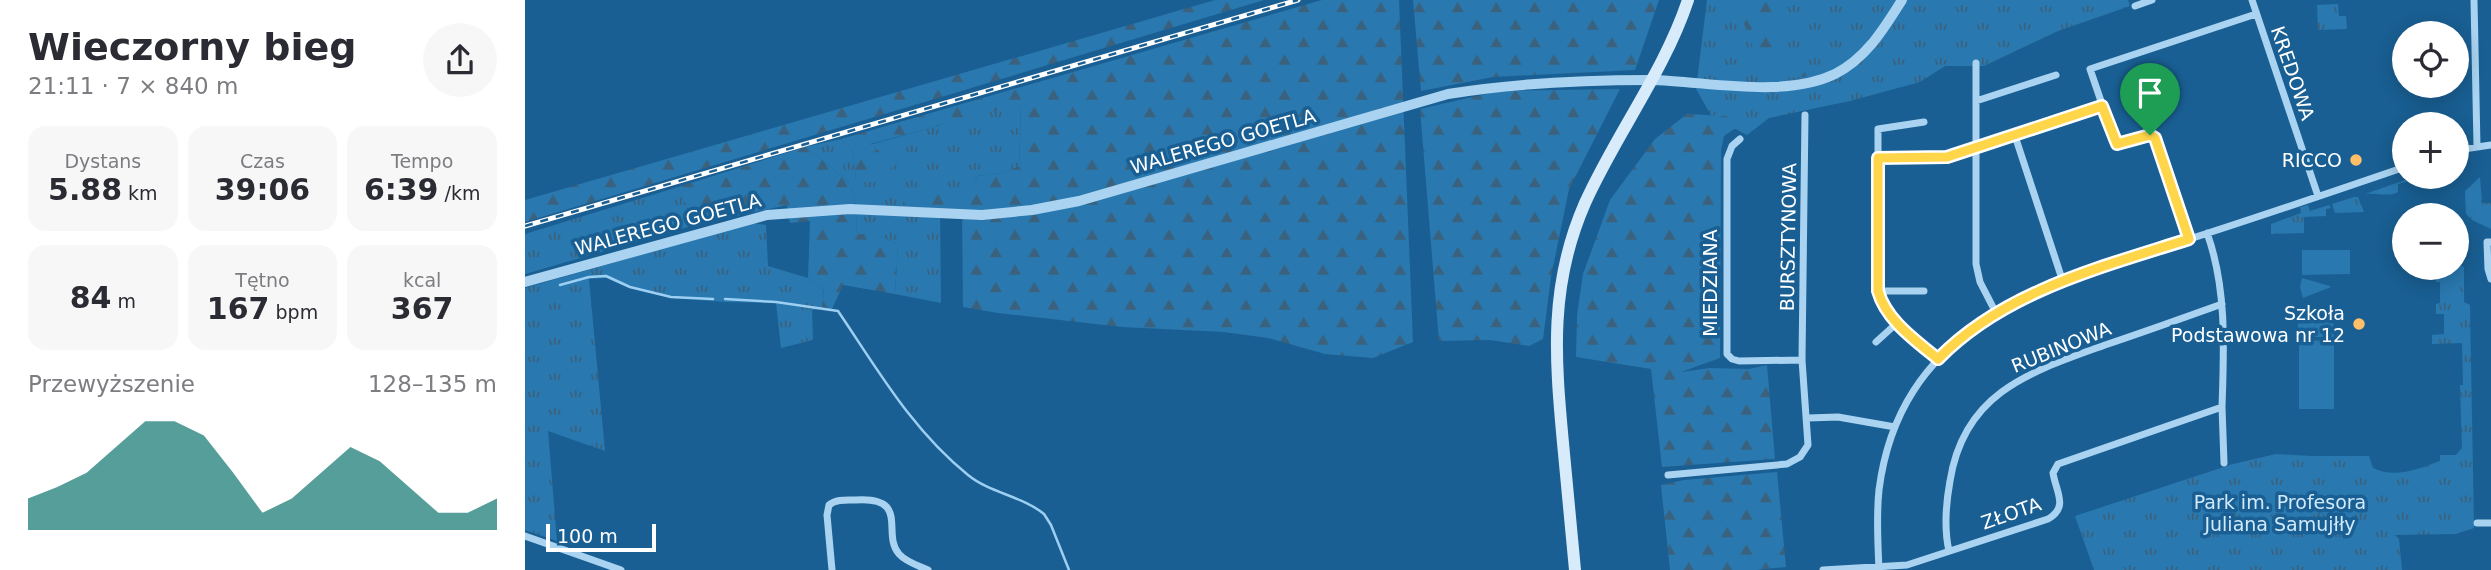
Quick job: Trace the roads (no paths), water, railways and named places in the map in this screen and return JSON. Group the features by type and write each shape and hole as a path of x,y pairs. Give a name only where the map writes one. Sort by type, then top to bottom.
{"main road":[{"path":"1575,570 1556,370 1558,303 1564,269 1586,202 1674,35 1688,0"}],"street":[{"name":"WALEREGO GOETLA","path":"525,282 767,215 850,209 982,215 1031,210 1105,193 1448,94 1509,84 1651,80 1782,86 1817,81 1835,74 1863,55 1902,0"},
{"path":"2135,6 2153,0"},
{"name":"KREDOWA","path":"2252,0 2318,196"},
{"path":"2474,0 2477,146"},
{"path":"2189,239 2155,138 2150,135 2117,144 2090,69 2256,14"},
{"path":"1976,63 1976,264 1980,282 1996,313"},
{"path":"1976,101 2056,75"},
{"path":"1878,158 1947,157 2102,106"},
{"name":"BURSZTYNOWA","path":"1668,475 1787,464 1800,457 1808,445 1803,360 1805,115"},
{"path":"1924,122 1878,130 1878,291 1886,311 1938,359"},
{"path":"2015,136 2063,282"},
{"name":"MIEDZIANA","path":"1740,139 1732,146 1727,159 1727,354 1732,359 1749,361 1803,360"},
{"path":"2469,148 2491,145"},
{"path":"1879,568 1879,494 1883,467 1895,428 1917,386 1938,359 1964,334 1996,313 2063,282 2392,171"},
{"path":"2207,233 2218,268 2222,304 2224,463"},
{"path":"2491,242 2487,242 2491,279"},
{"path":"1878,291 1924,291"},
{"name":"RUBINOWA","path":"1949,551 1948,494 1952,468 1970,426 1989,401 2009,384 2041,368 2222,304"},
{"path":"1876,342 1897,323"},
{"name":"ZŁOTA","path":"1823,570 1907,565 2048,519 2056,514 2060,500 2053,473 2059,464 2223,407"},
{"path":"1808,418 1847,418 1895,428"},
{"path":"832,570 828,505 836,501 866,499 880,502 890,513 899,555 928,570"},
{"path":"2477,523 2491,523"},
{"path":"525,536 621,570"}],"waterway":[{"path":"560,285 589,277 606,276 630,287 671,297 713,299"},
{"path":"725,299 776,302 838,311 897,398 948,457 977,481 1044,514 1069,570"}],"railway":[{"path":"525,226 1298,0"}],"place":[{"name":"RICCO","path":"2356,160"},
{"name":"Szkoła Podstawowa nr 12","path":"2359,324"}],"park label":[{"name":"Park im. Profesora Juliana Samujłły","path":"2280,513"}]}
